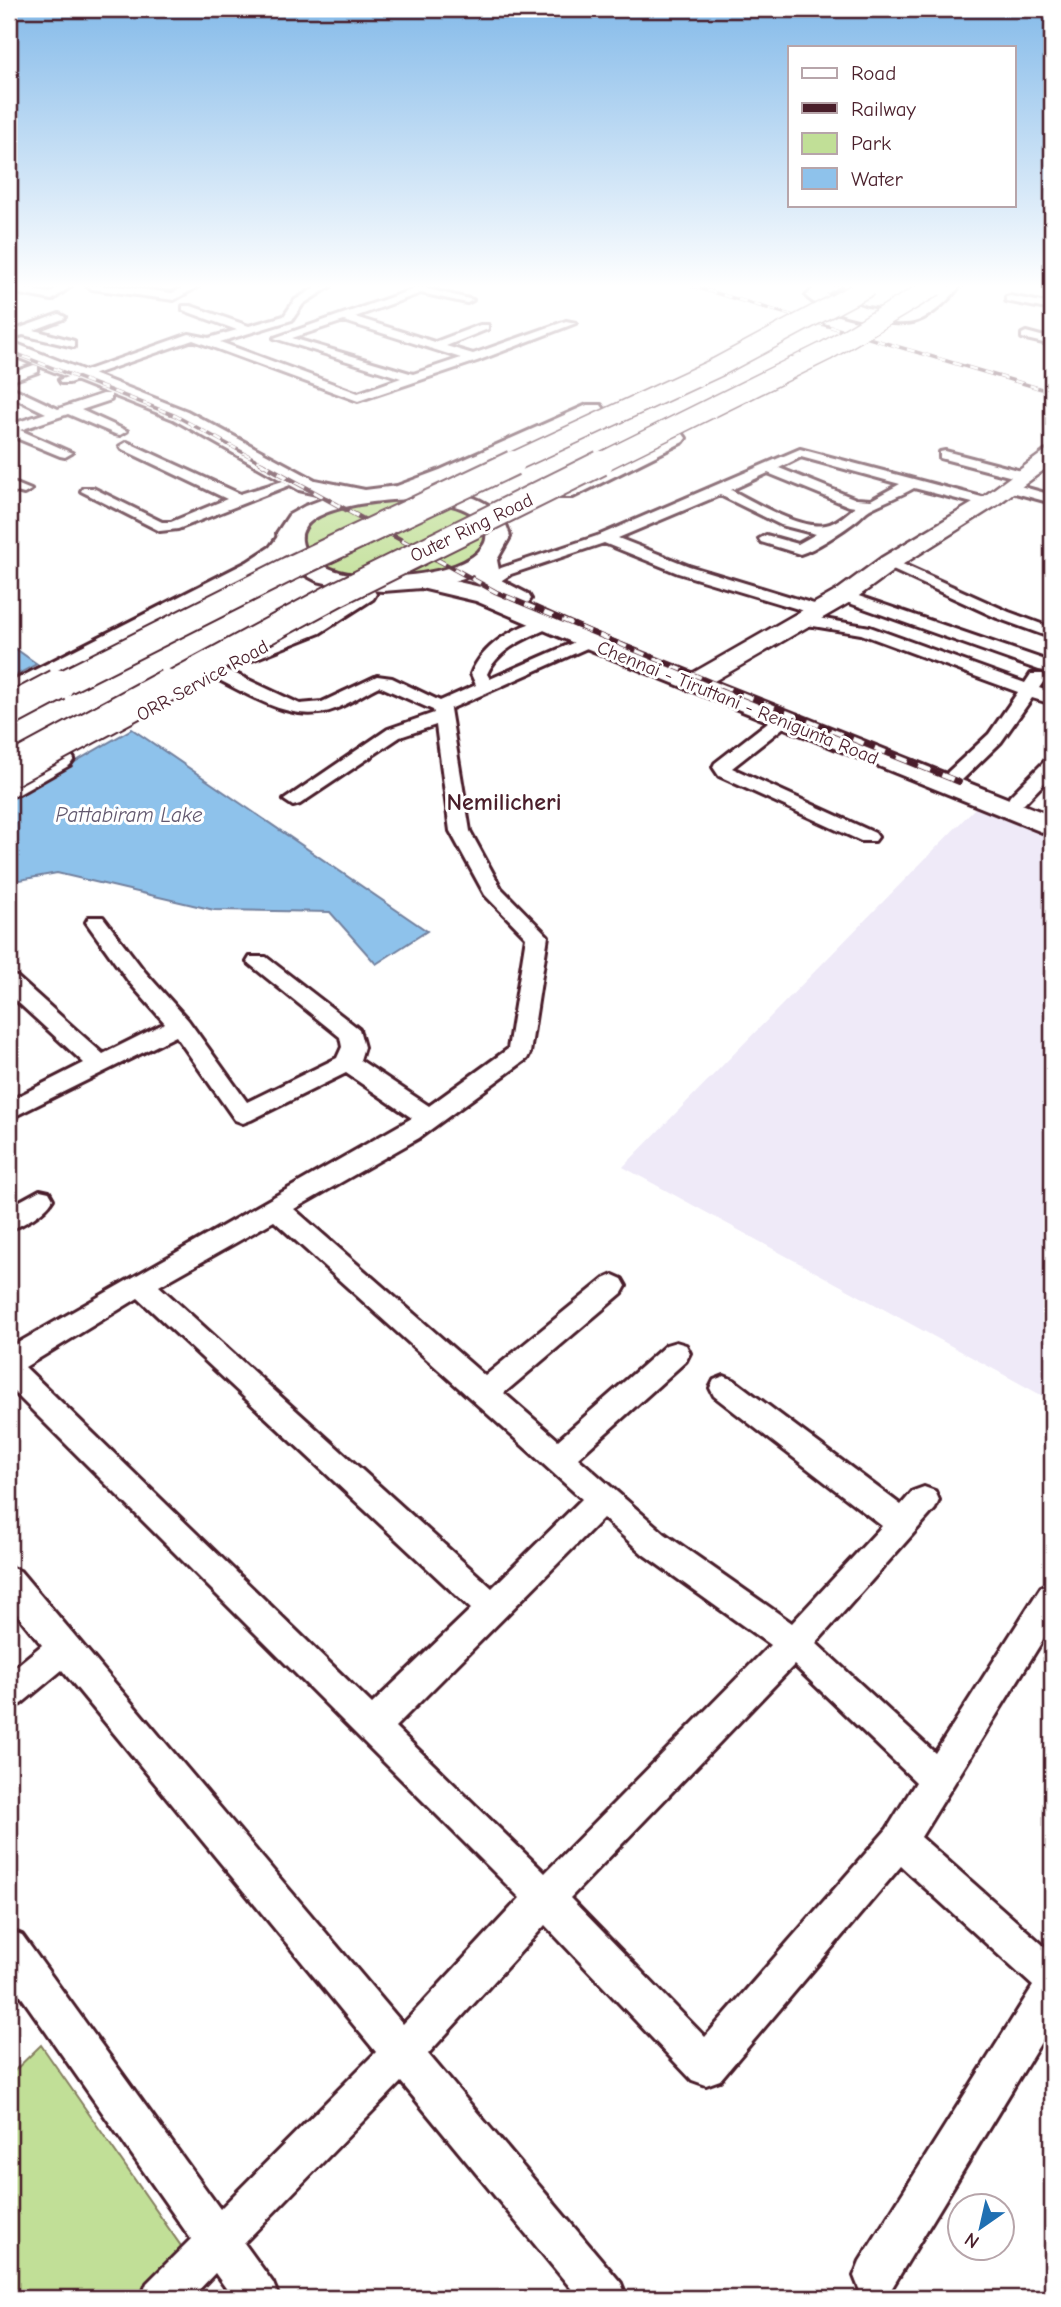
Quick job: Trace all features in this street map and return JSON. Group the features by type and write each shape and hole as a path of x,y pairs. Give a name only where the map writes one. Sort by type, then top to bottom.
{"main road":[{"path":"101,394 171,421 283,485"},
{"path":"118,394 180,415 307,485 342,493 428,493 482,510 496,524 483,575 493,587"},
{"path":"9,693 270,558 294,529 321,506 417,486 449,475 628,394"},
{"name":"Outer Ring Road","path":"9,711 292,566 658,394"},
{"name":"Outer Ring Road","path":"9,771 337,594 740,394"},
{"path":"491,550 508,524 524,512 764,394"},
{"name":"Chennai - Tiruttani - Renigunta Road","path":"283,485 295,494 294,529 289,544 297,558 315,570 356,582 412,582 484,595 590,641 698,679 1052,814"},
{"name":"Chennai - Tiruttani - Renigunta Road","path":"412,582 459,572 491,550"},
{"name":"ORR Service Road","path":"9,788 215,671 364,594 412,582"},
{"name":"Chennai - Tiruttani - Renigunta Road","path":"493,587 783,719 1052,827"}],"street":[{"path":"18,394 120,431"},
{"path":"349,394 358,397 367,394"},
{"path":"9,429 107,397"},
{"path":"9,429 65,453"},
{"path":"127,446 239,499"},
{"path":"493,587 497,576 506,572 605,538 720,490 794,454 810,453 988,503"},
{"path":"945,455 1017,481 1052,499"},
{"path":"698,679 844,596 889,563 988,503 1052,455"},
{"path":"765,467 854,503 866,505 874,504 914,482"},
{"path":"9,485 24,490"},
{"path":"88,491 160,527 173,526 239,499 283,485"},
{"path":"720,490 796,525 829,530"},
{"path":"766,539 800,549 854,516 866,505"},
{"path":"605,538 649,558 744,589 810,615 864,630 1052,699"},
{"path":"889,563 1003,615 1052,633"},
{"path":"844,596 1048,663 995,738 955,776"},
{"path":"486,687 479,674 482,661 504,643 547,623"},
{"path":"293,800 394,733 442,712 486,687 590,641"},
{"path":"215,671 305,711 327,706 377,681 386,682 442,712"},
{"path":"9,1362 429,1118 519,1053 537,936 492,891 460,831 442,712"},
{"path":"783,719 722,767 726,772 868,837"},
{"path":"1017,800 1052,765"},
{"path":"96,922 137,977 180,1025 243,1114 347,1063 354,1046 351,1034 258,962"},
{"path":"9,982 99,1064"},
{"path":"9,1111 180,1025"},
{"path":"347,1063 429,1118"},
{"path":"9,1220 40,1199"},
{"path":"275,1208 654,1544 792,1642 937,1779"},
{"path":"140,1284 493,1609"},
{"path":"485,1393 613,1286"},
{"path":"558,1458 676,1353"},
{"path":"9,1369 545,1898 706,2066 898,1841 1052,1597"},
{"path":"162,2298 402,2053 545,1898 914,1512 724,1388"},
{"path":"372,1727 603,1498"},
{"path":"9,1581 606,2298"},
{"path":"9,1693 64,1648"},
{"path":"898,1841 1052,1978"},
{"path":"9,1948 258,2298"},
{"path":"875,2276 1052,1989"}],"shaded area":[{"path":"976,807 1052,836 1052,1401 623,1167"}],"green space":[{"path":"367,498 442,500 476,513 490,540 476,559 423,578 336,574 303,555 299,532 323,511"},
{"path":"41,2045 183,2249 135,2298 9,2298 9,2076"}],"water":[{"path":"9,644 37,664 9,679"},
{"name":"Pattabiram Lake","path":"132,729 427,931 376,964 330,912 214,910 57,873 9,882 9,800"}],"railway":[{"path":"119,394 176,416 264,464"},
{"path":"261,463 496,592 723,687"},
{"path":"719,685 959,782"}],"district":[{"name":"Nemilicheri","path":"504,802"}]}
